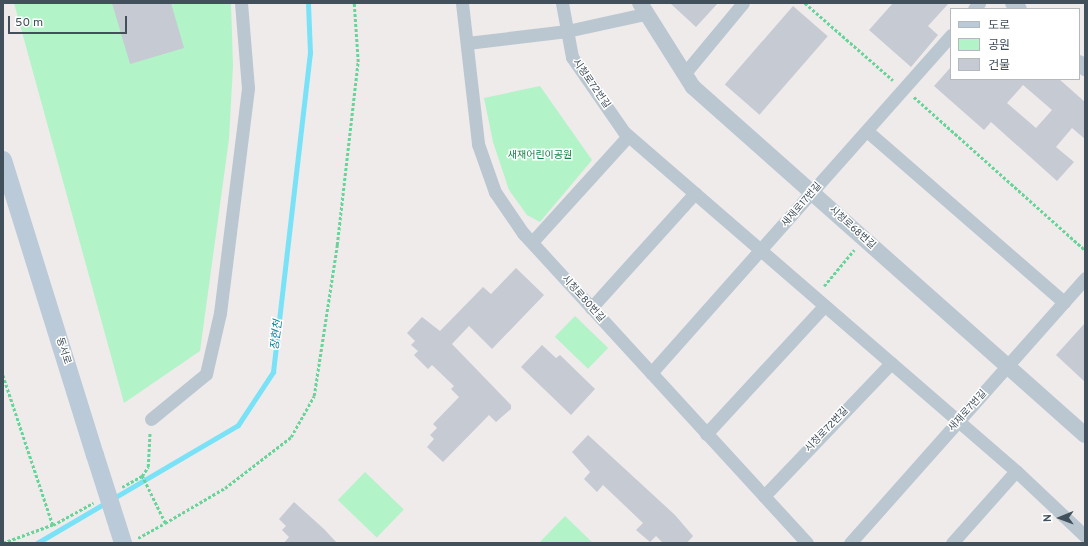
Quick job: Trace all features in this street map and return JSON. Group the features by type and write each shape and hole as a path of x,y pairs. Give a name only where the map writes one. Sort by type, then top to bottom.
{"main road":[{"name":"동서로","path":"3,160 95,454 129,541"}],"street":[{"path":"151,419 206,374 220,313 248,88 241,3"},
{"name":"시청로80번길","path":"462,3 478,144 495,192 532,242 807,543"},
{"name":"시청로72번길","path":"562,3 572,57 628,136 959,421 1016,471 1085,536"},
{"path":"684,74 743,3"},
{"path":"467,43 567,31 642,9"},
{"name":"시청로68번길","path":"642,9 693,87 1085,435"},
{"name":"새재로17번길","path":"651,373 762,252 950,36"},
{"path":"867,131 1064,302"},
{"path":"532,242 628,136"},
{"path":"592,308 695,193"},
{"name":"새재로7번길","path":"850,543 1008,367 1085,278"},
{"path":"706,434 820,301"},
{"name":"시청로72번길","path":"764,496 891,363"},
{"path":"952,543 1016,471"}],"path":[{"path":"129,541 164,524 225,488 291,436 314,396 337,245 358,62 354,3"},
{"path":"805,3 1085,250"},
{"path":"820,301 864,238"},
{"path":"3,375 53,525 4,543"},
{"path":"142,476 164,524"}],"green space":[{"path":"14,3 231,3 233,66 229,139 200,351 124,403"},
{"name":"새재어린이공원","path":"540,86 592,160 540,222 527,215 509,190 493,142 484,98"},
{"path":"575,316 608,348 588,369 555,337"},
{"path":"365,472 404,510 377,538 338,500"},
{"path":"565,516 593,543 539,543"}],"building":[{"path":"112,3 171,3 184,48 130,64"},
{"path":"670,3 718,3 696,27"},
{"path":"893,3 949,3 928,26 938,35 911,67 869,30"},
{"path":"793,6 828,36 759,115 725,84"},
{"path":"950,68 950,80 1060,80 1085,102 1085,139 1072,128 1056,147 1074,162 1057,181 991,122 984,130 934,86","holes":["1023,85 1052,110 1036,128 1007,103"]},
{"path":"516,268 544,295 492,349 469,326 452,344 511,405 511,409 496,422 489,415 443,462 427,447 434,439 430,435 437,428 433,424 459,397 451,389 454,386 432,365 428,369 414,355 418,351 411,345 415,341 407,333 422,317 440,331 483,287 491,294"},
{"path":"1085,323 1085,382 1056,355"},
{"path":"542,345 556,358 560,355 595,389 571,415 521,367"},
{"path":"588,435 675,515 693,536 687,543 663,543 656,536 650,542 636,530 643,523 621,502 603,485 597,492 584,479 590,472 572,452"},
{"path":"294,502 337,543 284,543 289,537 282,530 286,526 279,519"}],"waterway":[{"name":"장현천","path":"37,543 238,425 273,372 310,53 308,3"}]}
